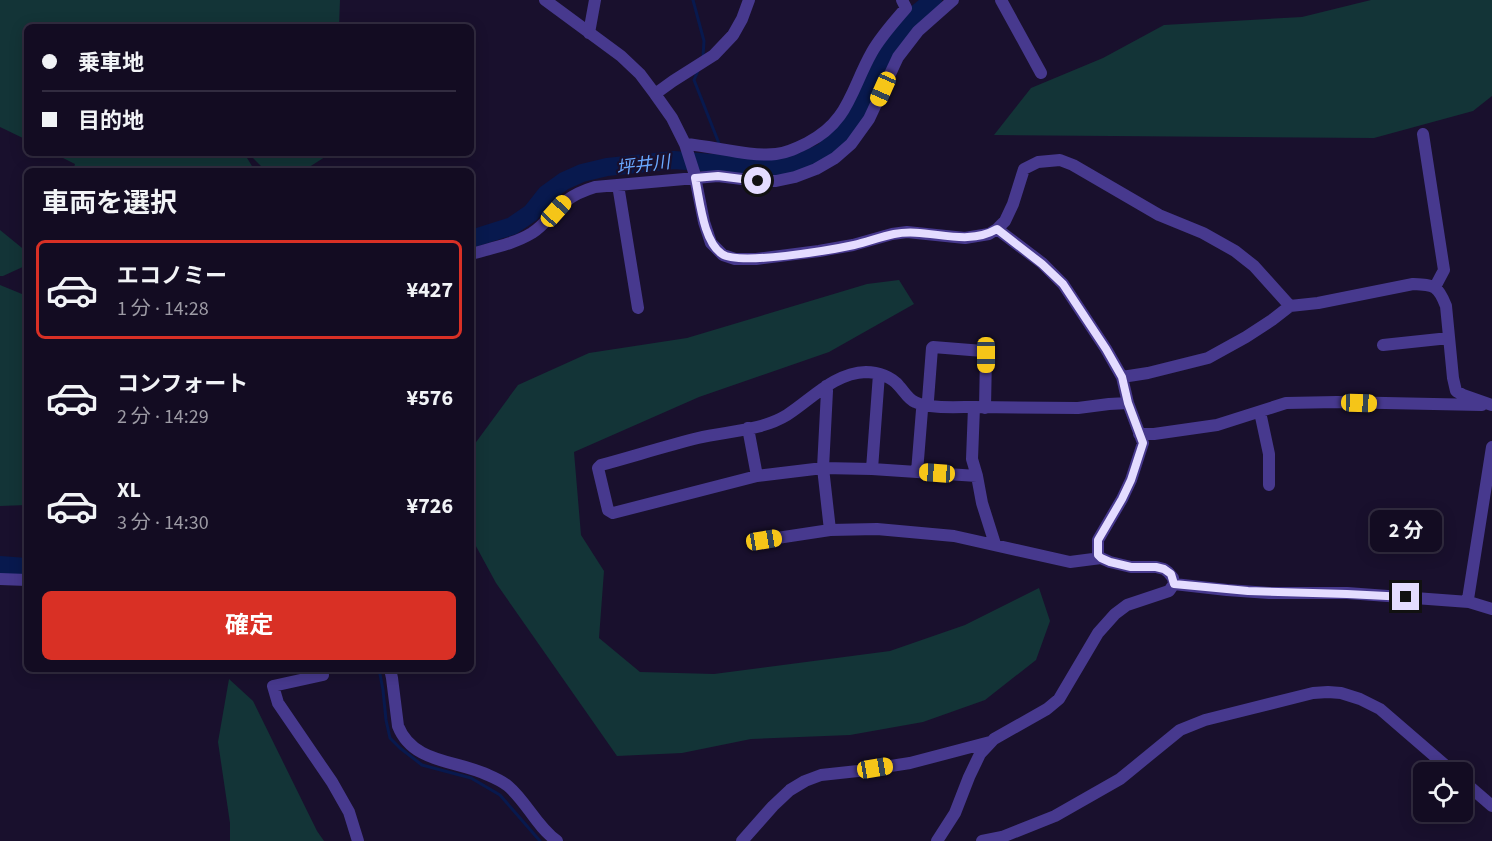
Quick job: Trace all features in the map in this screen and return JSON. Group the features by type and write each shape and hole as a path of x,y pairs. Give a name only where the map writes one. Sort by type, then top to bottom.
{"street":[{"path":"545,0 621,56 640,74 672,118 686,146 711,243 723,255 735,259 756,259 853,245 907,232 965,238 989,234 1005,221 1024,169 1038,162 1060,160 1074,165 1159,215 1203,233 1234,251 1254,266 1290,306"},
{"path":"589,33 595,0"},
{"path":"655,94 714,55 733,35 742,19 748,0"},
{"path":"474,253 513,243 532,233 565,202 581,192 596,187 695,175 776,181 816,169 836,158 851,144 869,119 898,57 918,31 953,0"},
{"path":"1001,0 1041,73"},
{"path":"686,146 700,145 755,154 777,154 814,140 828,130 839,117 872,53 907,3"},
{"path":"1423,134 1444,270 1435,287"},
{"path":"618,185 638,308"},
{"path":"997,229 1042,264 1063,284 1122,377 1128,403 1143,443 1131,480 1098,540 1098,555 1101,558"},
{"path":"1122,377 1208,358 1246,337 1290,306 1318,303 1413,284 1435,287 1442,295 1446,306 1456,391 1492,405"},
{"path":"1383,345 1449,338"},
{"path":"918,472 922,410 928,400 932,348 936,346 983,351 986,355 972,459 982,503 995,544"},
{"path":"977,476 823,468 757,476 614,513 608,510 598,468 601,465 700,437 766,425 786,416 826,386 846,375 868,372 887,376 897,383 913,401 925,405 980,408 1078,408 1128,403"},
{"path":"872,469 879,374"},
{"path":"826,386 823,468 830,530"},
{"path":"1139,434 1217,425 1286,403 1492,405"},
{"path":"1260,412 1269,454 1269,485"},
{"path":"748,428 757,476"},
{"path":"1469,602 1469,589 1492,447"},
{"path":"764,540 830,530 910,531 954,536 1070,562 1101,558 1131,567 1156,567 1171,574 1174,584"},
{"path":"0,579 24,580"},
{"path":"1174,584 1238,591 1347,594 1469,602 1492,609"},
{"path":"742,841 773,806 804,781 821,775 910,763 992,741 1047,710 1059,699 1098,633 1115,614 1127,605 1169,591 1174,584"},
{"path":"391,672 398,726 411,744 431,758 478,770 507,785 542,828 556,841"},
{"path":"323,675 273,686 278,703 332,782 349,812 358,841"},
{"path":"982,841 1002,837 1055,816 1120,779 1180,730 1205,720 1314,693 1341,693 1380,709 1442,762"},
{"path":"937,841 956,813 980,754 992,741"},
{"path":"1473,790 1492,806"}],"green space":[{"path":"0,0 340,0 339,24 24,24 24,139 0,127"},
{"path":"1371,0 1492,0 1492,96 1473,111 1374,138 994,135 1031,88 1103,58 1164,25 1302,17"},
{"path":"59,156 246,156 253,168 74,168 75,164"},
{"path":"251,156 326,156 308,168 263,168"},
{"path":"0,230 24,250 24,266 0,276"},
{"path":"899,280 914,304 829,352 699,397 574,452 581,535 604,571 599,638 640,672 714,674 890,651 965,625 1039,588 1050,621 1036,660 985,700 923,722 850,735 751,739 682,753 617,756 496,583 474,543 474,445 518,385 589,353 687,338 867,284"},
{"path":"0,285 24,294 24,505 0,506"},
{"path":"229,679 253,701 324,841 230,841 230,823 218,742"}],"waterway":[{"path":"693,0 704,41 703,57"},
{"name":"坪井川","path":"474,238 512,226 531,213 546,194 564,181 582,173 607,167 674,160 765,167 788,165 823,152 850,125 863,104 883,58 910,19 933,0"},
{"path":"698,71 694,80 720,146"},
{"path":"723,152 726,163"},
{"name":"坪井川","path":"0,565 24,567"},
{"path":"380,672 390,738 422,765 471,778 500,795 540,841"}],"route":[{"path":"758,181 718,176 695,178 711,243 723,255 735,259 756,259 853,245 907,232 965,238 989,234 997,229 1020,245 1063,284 1122,377 1128,403 1143,443 1131,480 1098,540 1098,555 1101,558 1131,567 1164,569 1171,574 1174,584 1227,590 1406,597"}]}
